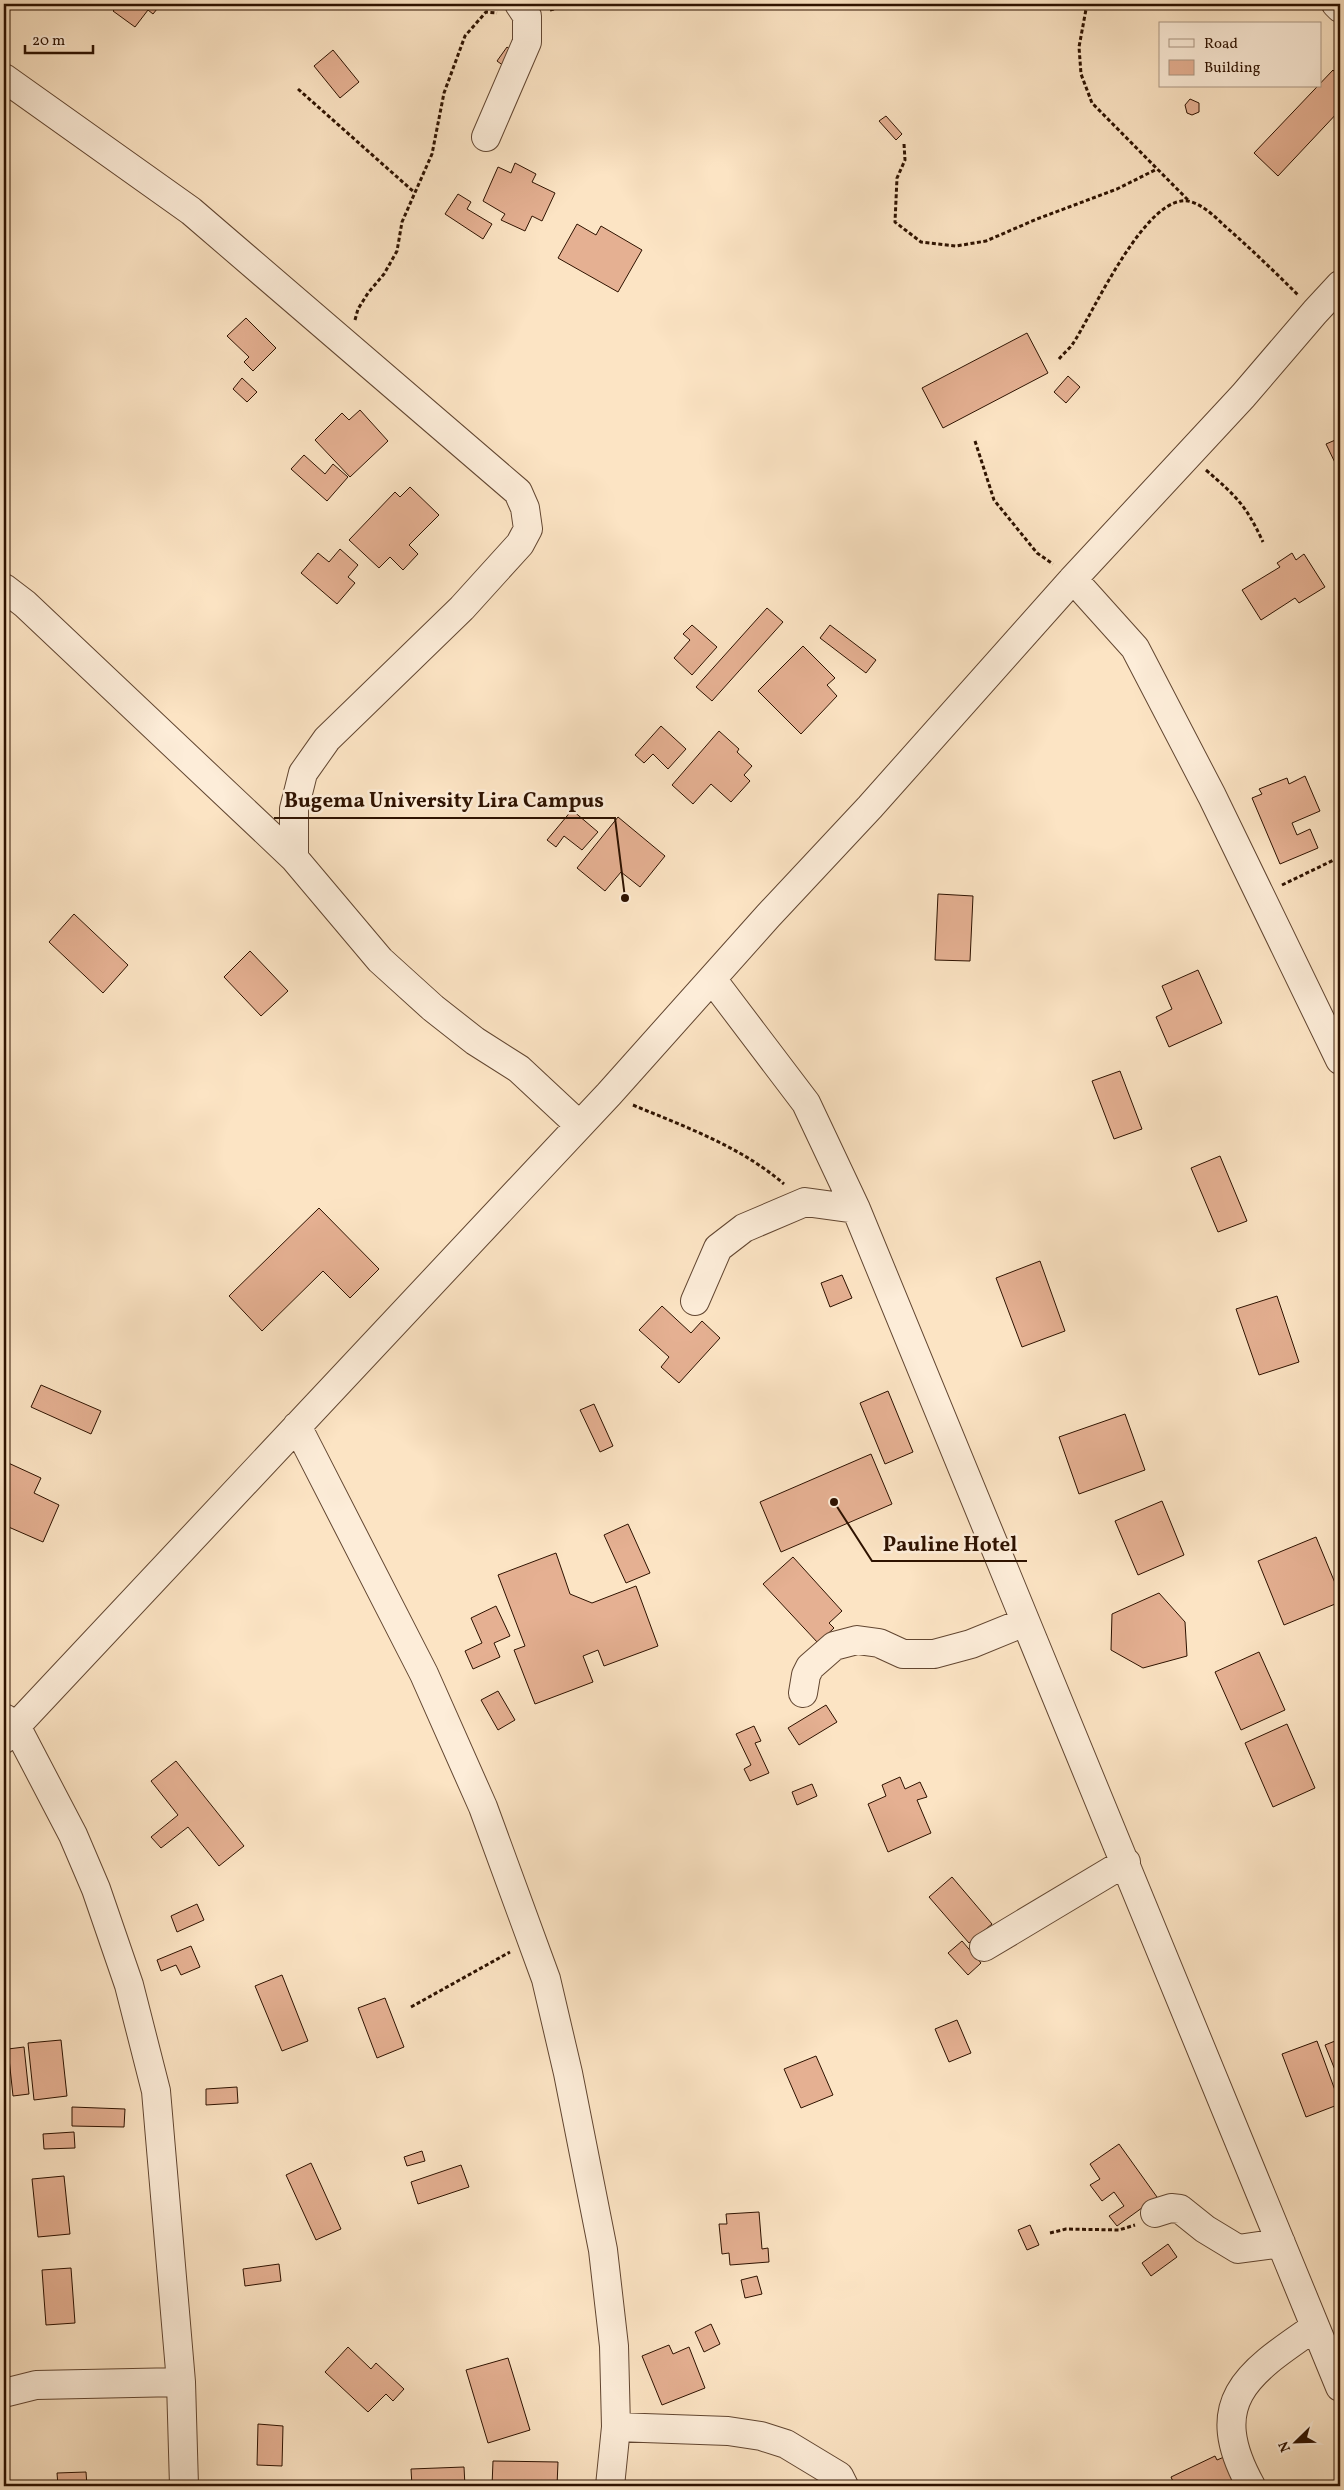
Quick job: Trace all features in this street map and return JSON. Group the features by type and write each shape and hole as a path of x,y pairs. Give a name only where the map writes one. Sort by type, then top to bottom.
{"street":[{"path":"1336,4 1340,8"},
{"path":"486,137 527,42 523,10"},
{"path":"4,78 191,211 518,492 525,508 528,529 520,544 462,608 327,739 303,773 294,809 294,858"},
{"path":"184,2486 182,2382 156,2091 141,2027 114,1938 96,1890 73,1835 8,1728 297,1426 609,1094 870,807 1073,579 1249,389 1314,312 1340,285"},
{"path":"1073,579 1135,648 1261,895 1340,1060"},
{"path":"4,588 25,604 294,858 380,960 433,1008 475,1041 518,1069 579,1125"},
{"path":"712,979 806,1103 856,1209 1025,1622 1126,1862 1340,2387"},
{"path":"696,1301 718,1248 744,1228 805,1202 856,1209"},
{"path":"297,1426 424,1674 483,1808 546,1979 568,2073 603,2250 614,2346 616,2428 610,2486"},
{"path":"803,1693 806,1675 810,1667 834,1646 856,1640 879,1643 903,1654 934,1654 971,1644 1025,1622"},
{"path":"984,1947 1126,1862"},
{"path":"1155,2213 1171,2208 1180,2209 1211,2233 1238,2250 1281,2243"},
{"path":"1251,2486 1234,2450 1230,2429 1233,2409 1242,2388 1256,2372 1276,2354 1315,2327"},
{"path":"4,2393 36,2385 182,2382"},
{"path":"616,2428 728,2431 761,2436 786,2444 801,2453 839,2476 844,2486"}],"path":[{"path":"1087,4 1079,47 1081,74 1092,103 1190,201 1203,207 1251,248 1314,312"},
{"path":"348,344 358,309 368,293 384,274 397,251 402,222 432,154 444,93 466,36 486,12 523,10"},
{"path":"298,89 414,192"},
{"path":"904,144 905,160 898,178 895,222 921,242 956,246 986,241 1037,219 1117,189 1157,169"},
{"path":"1059,359 1072,345 1113,272 1143,228 1160,212 1177,203 1190,201"},
{"path":"975,442 994,500 1037,553 1073,579"},
{"path":"1189,454 1236,496 1251,515 1263,542"},
{"path":"1261,895 1340,856"},
{"path":"609,1094 738,1150 763,1166 805,1202"},
{"path":"412,2007 533,1940"},
{"path":"1050,2233 1066,2229 1119,2230 1129,2228 1155,2213"}],"building":[{"path":"110,4 161,4 153,14 148,10 135,27 113,11 116,8"},
{"path":"507,47 518,56 508,69 497,61"},
{"path":"333,50 359,82 340,98 314,66"},
{"path":"1333,70 1340,78 1340,110 1278,176 1254,153 1316,88 1322,88 1322,82"},
{"path":"1190,99 1199,103 1199,112 1192,115 1187,113 1185,105"},
{"path":"886,116 902,134 896,140 879,121"},
{"path":"515,163 536,174 532,182 555,193 542,221 532,216 525,231 501,220 505,214 483,201 498,167 511,173"},
{"path":"458,194 471,202 467,209 492,224 483,239 445,214"},
{"path":"577,224 596,235 601,226 642,250 618,292 558,258"},
{"path":"246,318 276,348 253,371 244,362 249,357 227,336"},
{"path":"1027,333 1048,373 943,428 922,388"},
{"path":"1068,376 1080,387 1066,403 1054,392"},
{"path":"242,378 257,392 247,402 233,389"},
{"path":"360,410 388,441 350,477 315,440 342,413 349,420"},
{"path":"1340,438 1340,473 1326,444"},
{"path":"304,455 325,474 333,464 348,477 327,501 291,469"},
{"path":"410,487 439,515 409,545 418,554 403,570 390,557 379,568 349,540 395,492 400,497"},
{"path":"340,549 358,565 348,577 355,583 337,604 301,573 318,553 329,562"},
{"path":"1292,553 1296,560 1304,554 1325,587 1299,603 1295,598 1261,620 1242,590 1280,567 1277,563"},
{"path":"767,608 783,622 712,701 696,687"},
{"path":"692,625 717,647 692,675 674,658 690,640 683,634"},
{"path":"830,625 876,660 866,673 820,638"},
{"path":"803,646 835,678 827,685 837,696 801,734 758,691"},
{"path":"661,726 686,749 668,769 653,754 644,763 635,755"},
{"path":"719,731 739,749 737,752 752,766 744,775 750,781 731,802 711,784 693,804 672,785"},
{"path":"1305,776 1320,811 1292,823 1297,835 1310,829 1318,848 1280,864 1252,798 1262,794 1259,789 1287,778 1289,784"},
{"path":"572,810 598,832 582,850 564,836 556,847 547,840"},
{"path":"618,817 665,856 640,887 621,872 605,891 577,868"},
{"path":"938,894 973,896 970,961 935,960"},
{"path":"74,914 128,965 103,993 49,942"},
{"path":"250,951 288,991 261,1016 224,977"},
{"path":"1198,970 1222,1023 1169,1047 1156,1017 1172,1009 1162,986"},
{"path":"1120,1071 1142,1129 1114,1139 1092,1081"},
{"path":"1220,1156 1247,1221 1218,1232 1191,1168"},
{"path":"319,1208 379,1269 350,1298 323,1271 262,1331 229,1296"},
{"path":"1040,1261 1065,1331 1022,1347 996,1278"},
{"path":"842,1275 852,1298 830,1307 821,1283"},
{"path":"1277,1296 1299,1362 1259,1375 1236,1309"},
{"path":"662,1306 691,1333 702,1321 720,1338 679,1383 661,1367 669,1357 639,1330"},
{"path":"41,1385 101,1411 91,1434 31,1407"},
{"path":"888,1391 913,1452 885,1464 860,1403"},
{"path":"594,1404 613,1446 600,1452 580,1410"},
{"path":"1125,1414 1145,1470 1079,1494 1059,1437"},
{"path":"871,1454 892,1504 781,1552 760,1502"},
{"path":"4,1461 41,1478 34,1493 59,1505 43,1542 4,1525"},
{"path":"1162,1501 1184,1555 1138,1575 1115,1521"},
{"path":"628,1524 650,1573 626,1583 604,1535"},
{"path":"1316,1537 1340,1595 1340,1602 1284,1625 1258,1561"},
{"path":"556,1553 570,1594 592,1603 636,1586 658,1646 604,1666 598,1650 583,1656 593,1682 535,1704 514,1650 525,1646 498,1575"},
{"path":"793,1557 842,1611 829,1623 834,1628 818,1643 763,1584"},
{"path":"1159,1593 1185,1622 1187,1656 1143,1668 1111,1650 1112,1614"},
{"path":"496,1606 510,1636 494,1643 500,1657 473,1669 465,1651 482,1643 471,1618"},
{"path":"1259,1652 1285,1710 1241,1730 1215,1672"},
{"path":"498,1691 515,1720 498,1730 481,1700"},
{"path":"826,1705 837,1722 799,1745 788,1728"},
{"path":"1287,1724 1315,1788 1273,1807 1245,1743"},
{"path":"754,1726 761,1741 755,1743 769,1773 750,1781 744,1769 751,1765 736,1734"},
{"path":"176,1761 244,1846 219,1866 188,1827 161,1848 151,1837 178,1815 151,1781"},
{"path":"900,1777 905,1789 920,1782 927,1797 917,1800 931,1833 888,1852 868,1804 886,1796 882,1785"},
{"path":"812,1784 817,1796 797,1805 792,1792"},
{"path":"952,1877 992,1924 969,1943 929,1897"},
{"path":"197,1904 204,1920 177,1932 171,1916"},
{"path":"962,1941 981,1963 968,1975 948,1953"},
{"path":"191,1946 200,1967 181,1975 176,1965 161,1971 157,1960"},
{"path":"282,1975 308,2041 282,2051 255,1986"},
{"path":"385,1998 404,2047 377,2058 358,2008"},
{"path":"957,2020 971,2053 949,2062 935,2029"},
{"path":"1340,2039 1340,2068 1335,2070 1325,2045"},
{"path":"61,2040 67,2096 34,2100 28,2043"},
{"path":"1317,2041 1340,2104 1306,2117 1282,2054"},
{"path":"24,2047 29,2094 13,2096 8,2049"},
{"path":"816,2056 833,2095 801,2108 784,2069"},
{"path":"237,2087 238,2103 206,2105 206,2089"},
{"path":"72,2107 125,2109 124,2127 72,2126"},
{"path":"74,2132 75,2148 44,2149 43,2134"},
{"path":"1119,2144 1157,2197 1117,2226 1109,2216 1124,2206 1114,2192 1102,2201 1090,2185 1100,2179 1090,2164"},
{"path":"422,2151 425,2161 407,2166 404,2157"},
{"path":"311,2163 341,2229 316,2240 286,2175"},
{"path":"461,2165 469,2187 418,2204 411,2182"},
{"path":"64,2176 70,2234 38,2237 32,2179"},
{"path":"759,2212 762,2249 768,2248 769,2262 730,2265 729,2253 722,2254 719,2224 727,2224 726,2214"},
{"path":"1030,2225 1039,2245 1027,2250 1018,2230"},
{"path":"1168,2244 1177,2257 1151,2276 1142,2263"},
{"path":"279,2264 281,2281 245,2286 243,2269"},
{"path":"71,2268 75,2323 46,2325 42,2270"},
{"path":"757,2276 762,2294 745,2298 741,2280"},
{"path":"711,2324 720,2344 704,2352 695,2332"},
{"path":"669,2345 673,2354 689,2347 705,2388 662,2405 642,2356"},
{"path":"348,2347 371,2369 376,2363 404,2389 393,2401 386,2394 368,2412 325,2372"},
{"path":"508,2358 530,2430 488,2443 466,2370"},
{"path":"258,2424 283,2426 282,2466 257,2465"},
{"path":"1215,2456 1217,2460 1224,2457 1234,2480 1227,2483 1228,2486 1175,2486 1171,2477"},
{"path":"493,2461 558,2462 557,2486 492,2486"},
{"path":"464,2467 465,2486 412,2486 411,2469"},
{"path":"86,2472 87,2486 58,2486 57,2473"}],"place":[{"name":"Bugema University Lira Campus","path":"625,898"},
{"name":"Pauline Hotel","path":"834,1502"}]}
